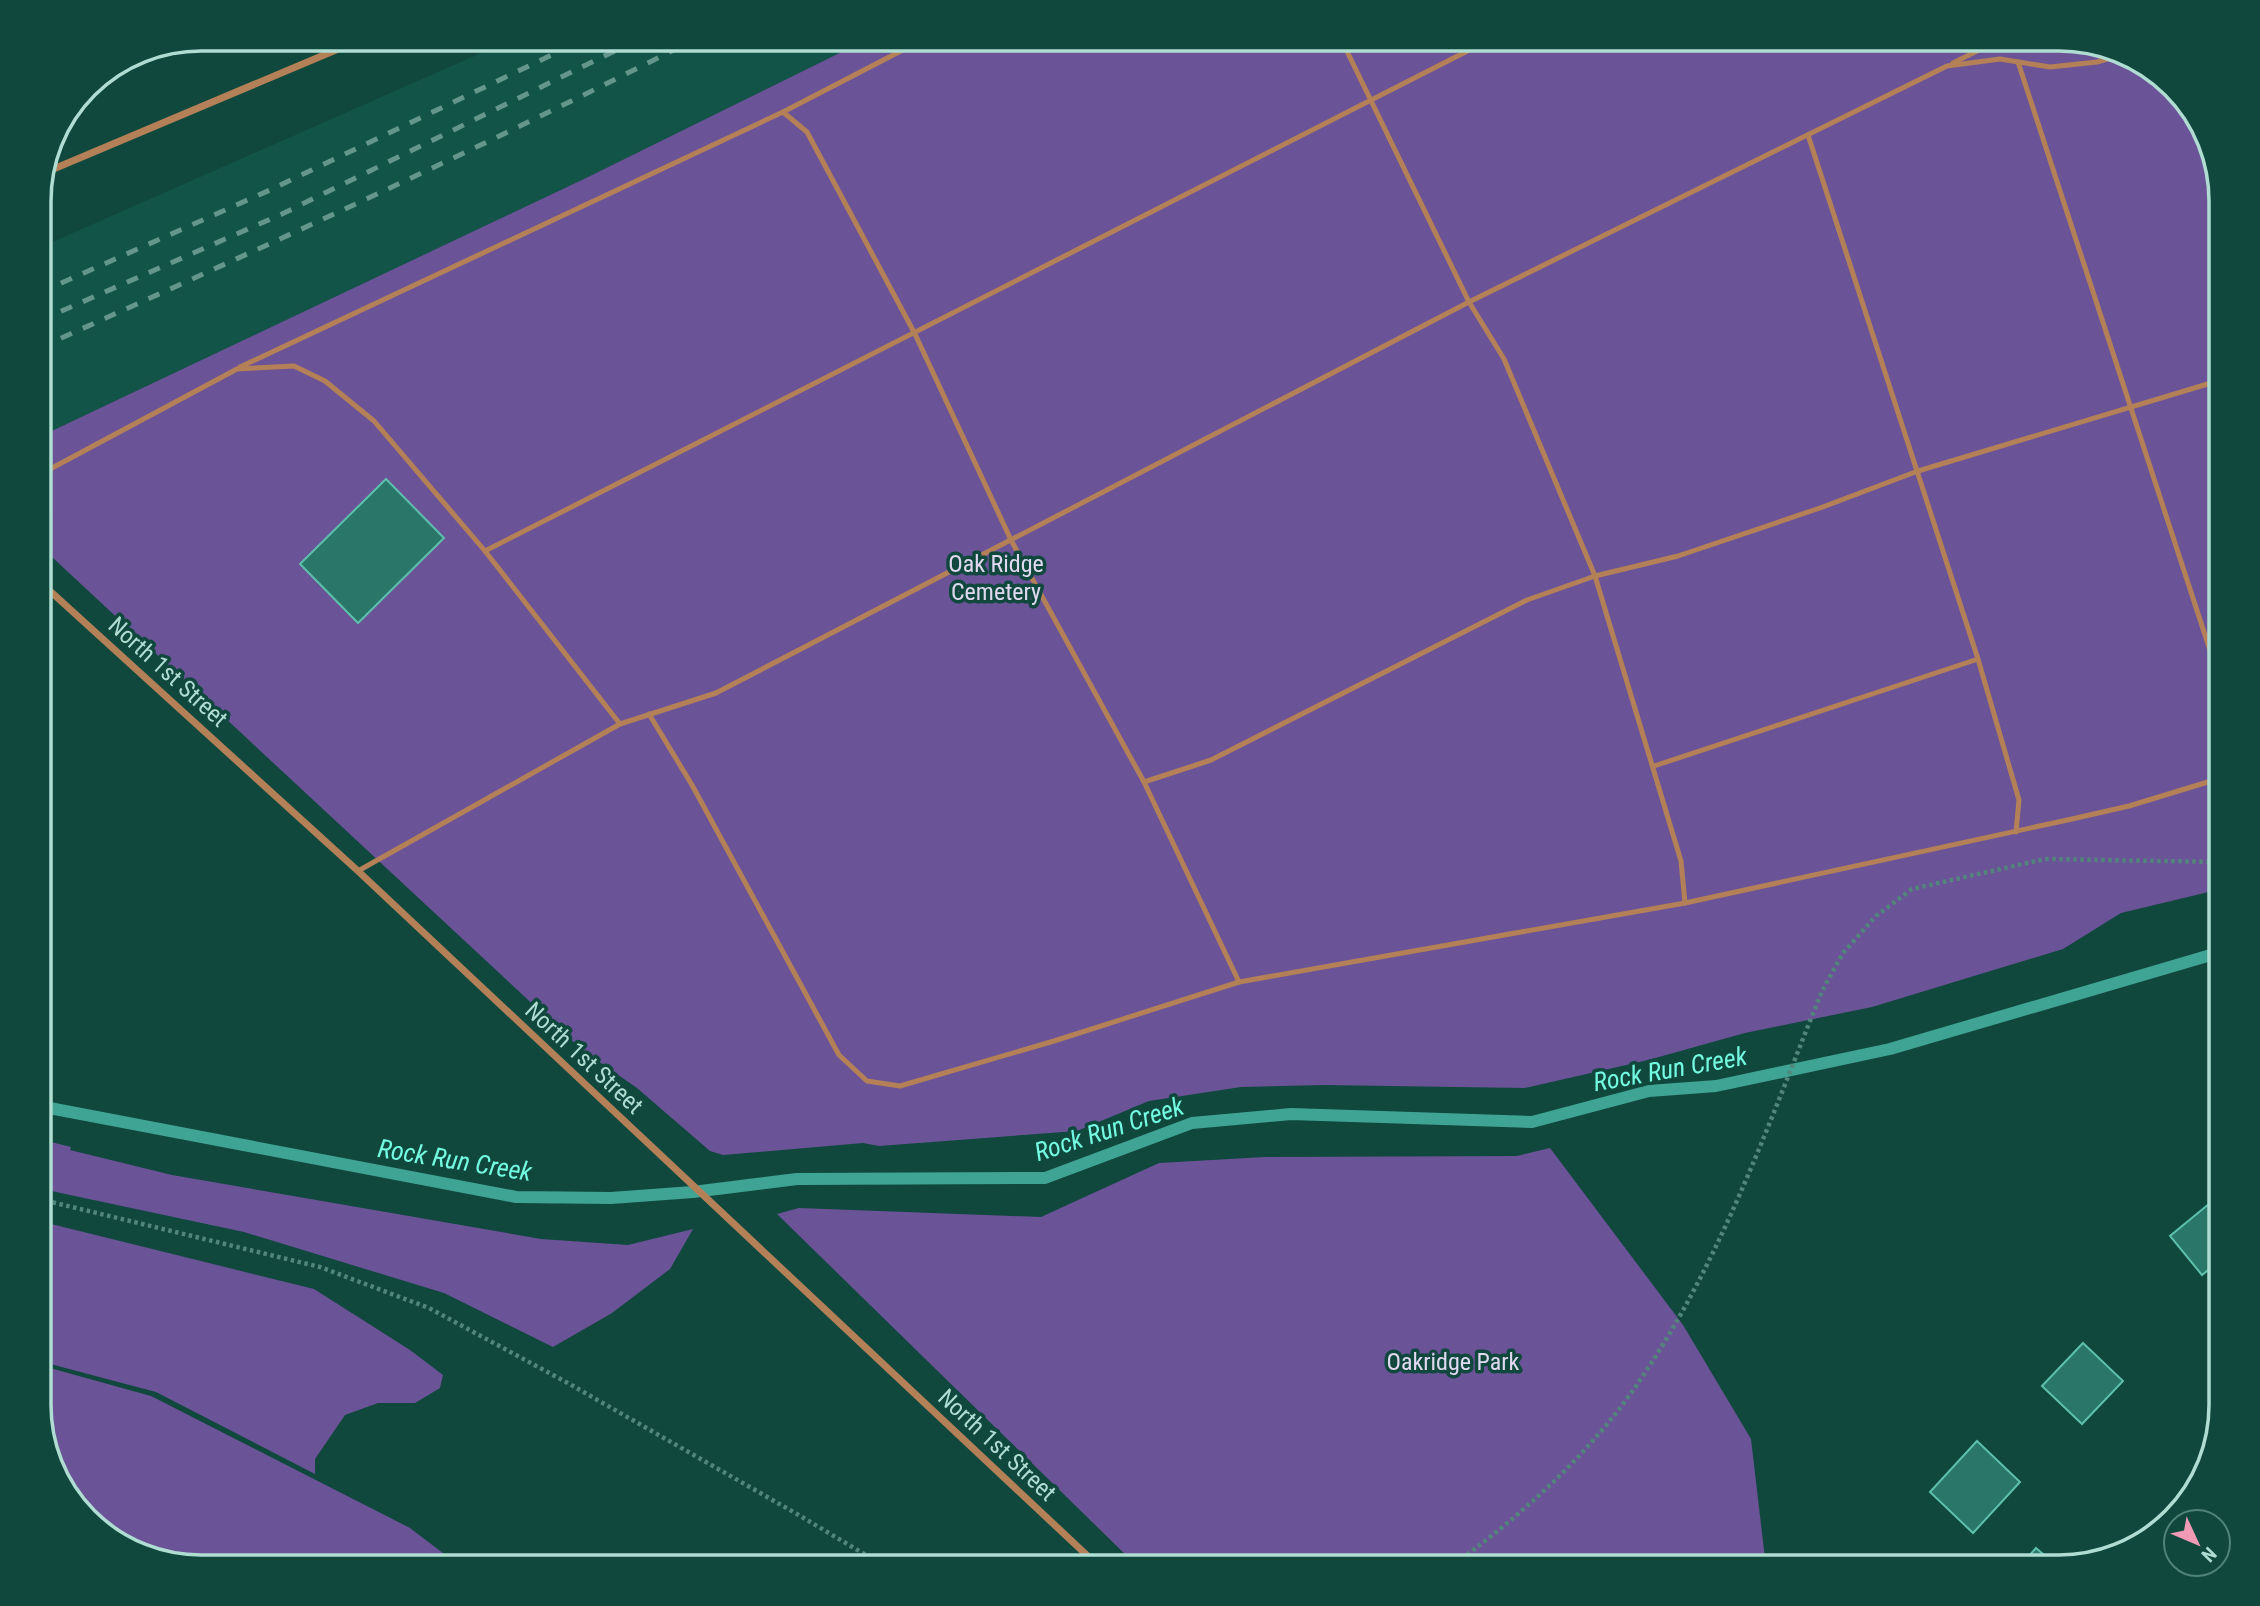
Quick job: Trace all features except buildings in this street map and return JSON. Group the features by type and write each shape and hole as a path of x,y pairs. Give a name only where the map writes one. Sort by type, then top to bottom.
{"street":[{"path":"55,168 331,51"},
{"name":"North 1st Street","path":"51,592 358,871 1084,1555"}],"lane":[{"path":"51,469 237,369 783,112 899,51"},
{"path":"1347,51 1469,302 1504,359 1595,576 1681,861 1685,903"},
{"path":"485,551 1467,51"},
{"path":"358,871 620,724 716,693 1469,302 1978,51"},
{"path":"1947,66 2000,59 2050,67 2107,59"},
{"path":"2018,62 2209,648"},
{"path":"783,112 807,132 915,334 1011,540 1144,782 1239,982"},
{"path":"1808,135 1978,659 2019,800 2016,832"},
{"path":"237,369 294,366 325,381 374,421 485,551 620,724"},
{"path":"1144,782 1211,760 1527,600 1595,576 1678,556 1919,471 2209,383"},
{"path":"1654,766 1978,659"},
{"path":"649,714 692,785 838,1055 867,1081 900,1086 1068,1037 1239,982 1685,903 2129,806 2209,782"}],"path":[{"path":"1465,1555 1529,1503 1581,1453 1638,1385 1714,1252 1822,991 1843,953 1875,916 1912,889 2045,859 2209,862"},
{"path":"51,1202 320,1267 429,1308 578,1388 866,1555"}],"shaded area":[{"path":"486,51 844,51 586,178 51,431 51,243"}],"green space":[{"name":"Oak Ridge Cemetery","path":"844,51 2059,51 2078,52 2116,62 2150,82 2178,110 2198,144 2208,182 2209,892 2121,913 2063,949 1872,1007 1745,1033 1648,1060 1525,1088 1324,1085 1241,1087 1149,1101 1077,1131 879,1146 863,1143 723,1155 710,1151 637,1088 582,1050 51,556 51,431 586,178"},
{"path":"51,1142 71,1147 70,1150 172,1175 541,1239 628,1245 693,1229 670,1269 612,1313 553,1347 444,1293 244,1232 51,1191"},
{"name":"Oakridge Park","path":"1550,1148 1683,1325 1751,1439 1765,1555 1126,1555 777,1214 799,1208 1041,1217 1159,1163 1265,1157 1517,1156"},
{"path":"51,1224 314,1289 410,1350 443,1375 440,1388 415,1403 378,1403 345,1415 315,1459 315,1474 156,1392 51,1364"},
{"path":"51,1368 151,1396 410,1528 445,1555 201,1555 162,1550 135,1540 110,1524 88,1504 62,1462 51,1415"}],"waterway":[{"name":"Rock Run Creek","path":"51,1108 516,1197 611,1198 693,1192 797,1179 1045,1178 1192,1123 1291,1114 1532,1122 1649,1091 1716,1086 1890,1049 2209,956"}],"railway":[{"path":"51,288 270,190 560,51"},
{"path":"51,316 282,214 615,51"},
{"path":"51,343 369,198 671,51"}]}
